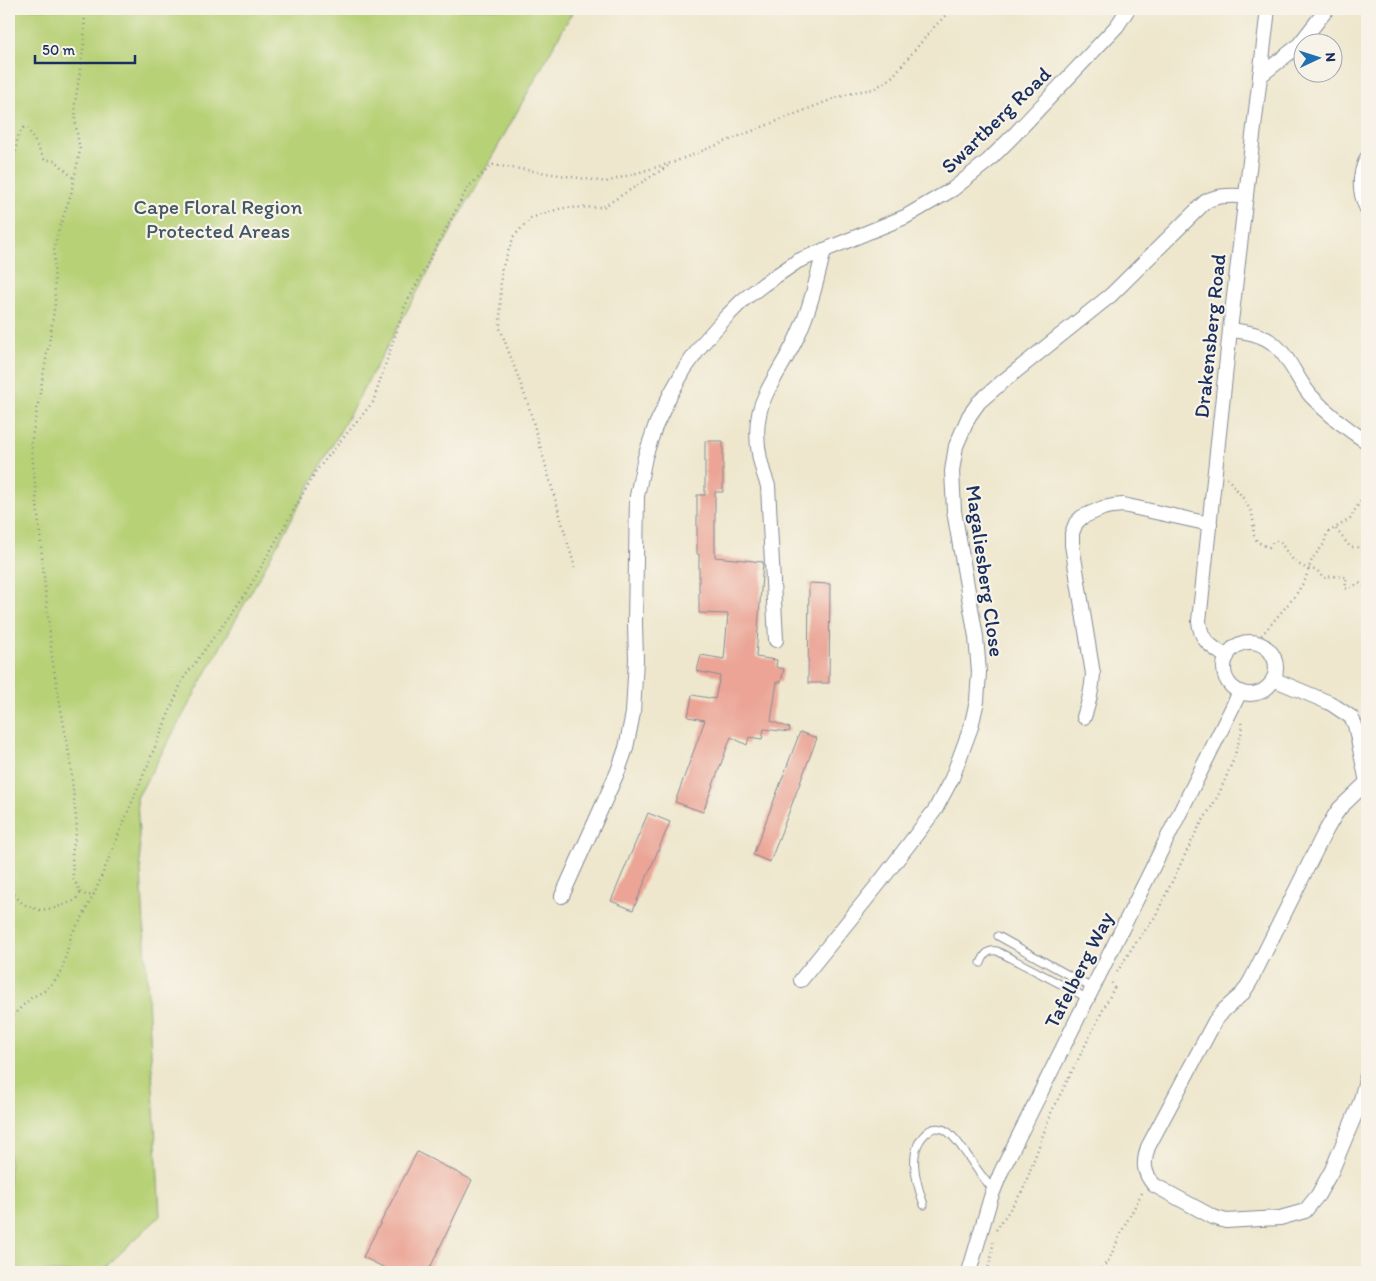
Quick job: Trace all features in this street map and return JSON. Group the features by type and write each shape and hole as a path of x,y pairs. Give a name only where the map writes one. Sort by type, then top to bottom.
{"street":[{"name":"Swartberg Road","path":"562,896 618,772 626,748 633,713 636,660 637,496 655,427 684,370 703,343 726,317 743,300 764,284 798,262 905,217 953,190 988,161 1022,128 1116,26 1128,9"},
{"name":"Drakensberg Road","path":"1227,657 1204,639 1199,621 1216,452 1268,9"},
{"path":"1260,76 1298,46 1327,9"},
{"path":"1367,158 1362,171 1361,191 1367,210"},
{"name":"Magaliesberg Close","path":"801,980 935,810 952,778 971,727 977,701 979,672 976,637 954,511 952,470 956,446 969,416 979,402 1111,294 1204,202 1217,197 1246,196"},
{"path":"776,640 768,486 757,445 757,422 765,395 798,336 816,285 824,250"},
{"path":"1230,330 1258,335 1270,340 1287,358 1311,396 1345,428 1367,442"},
{"path":"1084,717 1092,689 1092,674 1072,545 1072,533 1076,523 1091,512 1103,508 1123,506 1210,524"},
{"path":"1245,643 1261,645 1272,656 1275,663 1275,672 1269,686 1255,694 1240,692 1233,688 1224,674 1224,665 1227,657 1237,646 1245,643"},
{"path":"1273,679 1330,703 1351,717 1359,739 1367,782 1334,815 1251,980 1243,993 1215,1021 1148,1147 1144,1160 1144,1167 1148,1178 1154,1185 1213,1217 1226,1221 1280,1218 1305,1211 1312,1204 1332,1170 1360,1103 1367,1076"},
{"name":"Tafelberg Way","path":"970,1272 987,1232 992,1194 1001,1172 1240,692"}],"lane":[{"path":"998,936 1090,993"},
{"path":"980,963 989,951 996,951 1090,993"},
{"path":"924,1205 917,1185 914,1159 921,1139 933,1129 938,1128 949,1132 992,1194"}],"path":[{"path":"85,9 84,43 74,104 80,150 71,194 54,248 55,302 31,443 52,658 70,760 77,829 72,853 73,878 81,893 88,896 95,892"},
{"path":"9,1019 31,998 46,990 61,973 72,933 95,892 183,679 244,595 316,471 373,402 405,306 468,187 493,165 606,182 674,162 833,99 873,89 893,76 933,28 952,9"},
{"path":"9,170 16,153 17,138 23,128 27,127 44,159 56,161 74,179"},
{"path":"575,568 528,404 500,328 501,271 514,236 531,218 562,208 603,207 674,162"},
{"path":"1223,474 1251,512 1254,537 1259,544 1269,547 1274,541 1280,541 1286,553 1296,563 1308,570 1317,570 1323,578 1333,576 1347,577 1345,588 1348,589 1359,584 1367,587"},
{"path":"1255,643 1295,596 1305,580 1312,559 1324,544 1327,533 1350,519 1367,489"},
{"path":"1335,529 1350,548 1367,545"},
{"path":"1116,974 1134,945 1155,917 1196,832 1218,796 1242,731 1241,716 1233,707"},
{"path":"9,894 14,895 23,904 39,910 55,908 74,901 81,893"},
{"path":"987,1232 1023,1190 1051,1113 1114,988 1111,981"},
{"path":"1098,1272 1109,1260 1148,1178"},
{"path":"987,1272 992,1254 993,1240"}],"green space":[{"name":"Cape Floral Region Protected Areas","path":"9,9 574,9 137,798 160,1216 100,1272 9,1272"}],"building":[{"path":"705,441 723,441 723,492 715,492 715,557 763,562 756,657 777,660 776,667 784,669 781,682 777,682 771,721 790,728 789,732 764,729 762,739 749,737 747,745 731,737 703,812 675,802 705,720 688,717 692,695 715,699 720,676 697,671 701,655 724,659 728,614 699,613 697,495 705,495"},
{"path":"809,583 830,584 829,683 808,683"},
{"path":"800,732 817,738 770,862 753,855"},
{"path":"648,813 670,822 633,910 611,901"},
{"path":"417,1152 472,1180 428,1272 393,1272 363,1257"}]}
